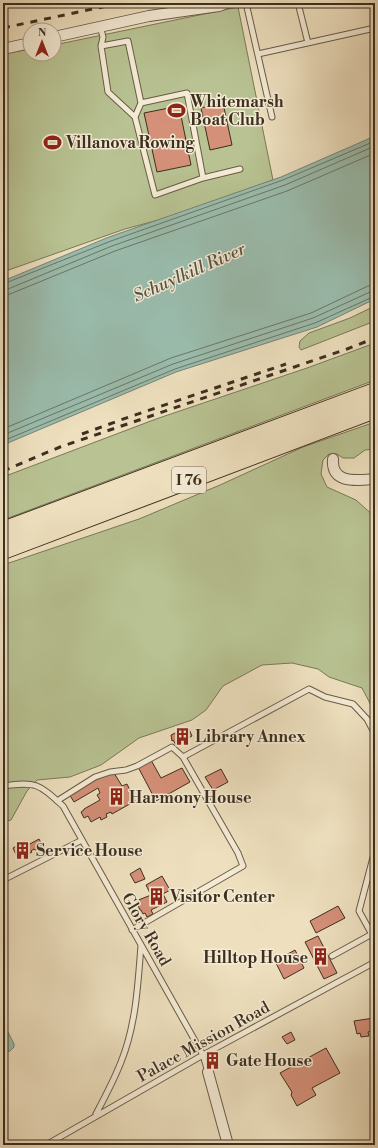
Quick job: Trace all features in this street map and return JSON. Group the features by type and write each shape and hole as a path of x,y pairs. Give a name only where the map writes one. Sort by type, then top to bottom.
{"highway":[{"name":"I 76","path":"3,531 375,392"},
{"name":"I 76","path":"3,550 375,409"}],"street":[{"path":"62,35 150,16 219,6 227,3"},
{"path":"3,49 22,45"},
{"path":"333,459 332,468 339,476 354,481 375,479"},
{"path":"208,1072 228,1145"}],"lane":[{"path":"246,3 272,117"},
{"path":"298,3 308,43"},
{"path":"100,26 103,37 101,46 108,92 135,117 155,195 204,178 240,169"},
{"path":"258,54 375,28"},
{"path":"101,46 128,41 141,103 135,117"},
{"path":"141,103 187,93 204,178"},
{"path":"183,757 309,689 326,698 353,704 367,718 375,734"},
{"path":"57,801 95,777 137,766 172,747 183,757 238,853 243,866 132,930"},
{"name":"Glory Road","path":"3,786 23,783 38,786 48,792 63,806 203,1055 208,1072"},
{"path":"3,880 82,840"},
{"path":"375,850 359,911 375,940"},
{"path":"332,956 372,934"},
{"path":"95,1115 122,1061 131,1028 136,997 141,945"},
{"name":"Palace Mission Road","path":"46,1145 95,1115 375,962"}],"green space":[{"path":"238,7 273,180 177,215 125,229 3,272 3,54 22,50 22,62 62,62 62,43"},
{"path":"375,306 375,321 301,350 299,347 300,341 309,333 350,318"},
{"path":"375,343 375,380 3,520 3,477 156,419 307,368"},
{"path":"375,422 375,449 365,450 354,458 343,458 337,454 329,454 323,460 321,474 327,487 356,500 375,517 375,713 362,688 329,677 318,669 292,663 262,665 223,686 206,710 192,720 139,738 101,765 70,777 37,780 27,791 11,820 3,822 3,565 139,519 220,485 303,447"}],"water":[{"name":"Schuylkill River","path":"375,136 375,299 317,327 176,372 3,445 3,281 109,237 281,177"},
{"path":"3,1030 8,1032 14,1044 14,1047 7,1052 3,1048"}],"building":[{"path":"223,103 232,145 210,150 201,108"},
{"path":"179,106 191,165 157,172 144,113"},
{"name":"Library Annex","path":"188,727 192,736 176,745 173,740 172,741 171,735"},
{"path":"151,760 161,778 182,768 190,782 156,801 138,767"},
{"path":"221,769 228,782 213,790 205,777"},
{"name":"Harmony House","path":"110,772 111,774 114,773 122,786 127,784 135,801 112,814 111,812 106,814 107,817 101,820 100,817 91,822 88,816 84,818 81,812 100,800 97,795 100,793 98,788 74,802 69,794"},
{"name":"Service House","path":"39,839 43,847 34,849 31,851 32,852 18,859 13,848 25,841 28,845"},
{"path":"140,868 145,879 135,883 130,874"},
{"name":"Visitor Center","path":"162,876 170,890 163,894 167,902 151,910 153,914 147,917 145,913 143,914 140,910 136,901 151,895 146,885"},
{"path":"338,906 345,918 316,933 310,921"},
{"name":"Hilltop House","path":"318,936 337,973 324,979 305,942"},
{"path":"295,950 304,968 284,979 275,961"},
{"path":"374,1018 375,1030 368,1032 369,1036 361,1037 360,1033 357,1034 354,1021"},
{"path":"291,1032 295,1040 287,1044 282,1037"},
{"path":"326,1048 340,1073 312,1088 316,1095 297,1106 291,1095 292,1092 280,1073"},
{"name":"Gate House","path":"210,1056 217,1058 215,1064 208,1062"}],"railway":[{"path":"3,28 121,3"},
{"path":"3,471 60,447 347,349 375,338"},
{"path":"82,434 286,364"}],"place":[{"name":"Whitemarsh Boat Club","path":"177,110"},
{"name":"Villanova Rowing","path":"53,142"},
{"name":"Library Annex","path":"182,736"},
{"name":"Harmony House","path":"116,797"},
{"name":"Service House","path":"23,850"},
{"name":"Visitor Center","path":"157,896"},
{"name":"Hilltop House","path":"321,957"},
{"name":"Gate House","path":"213,1060"}]}
